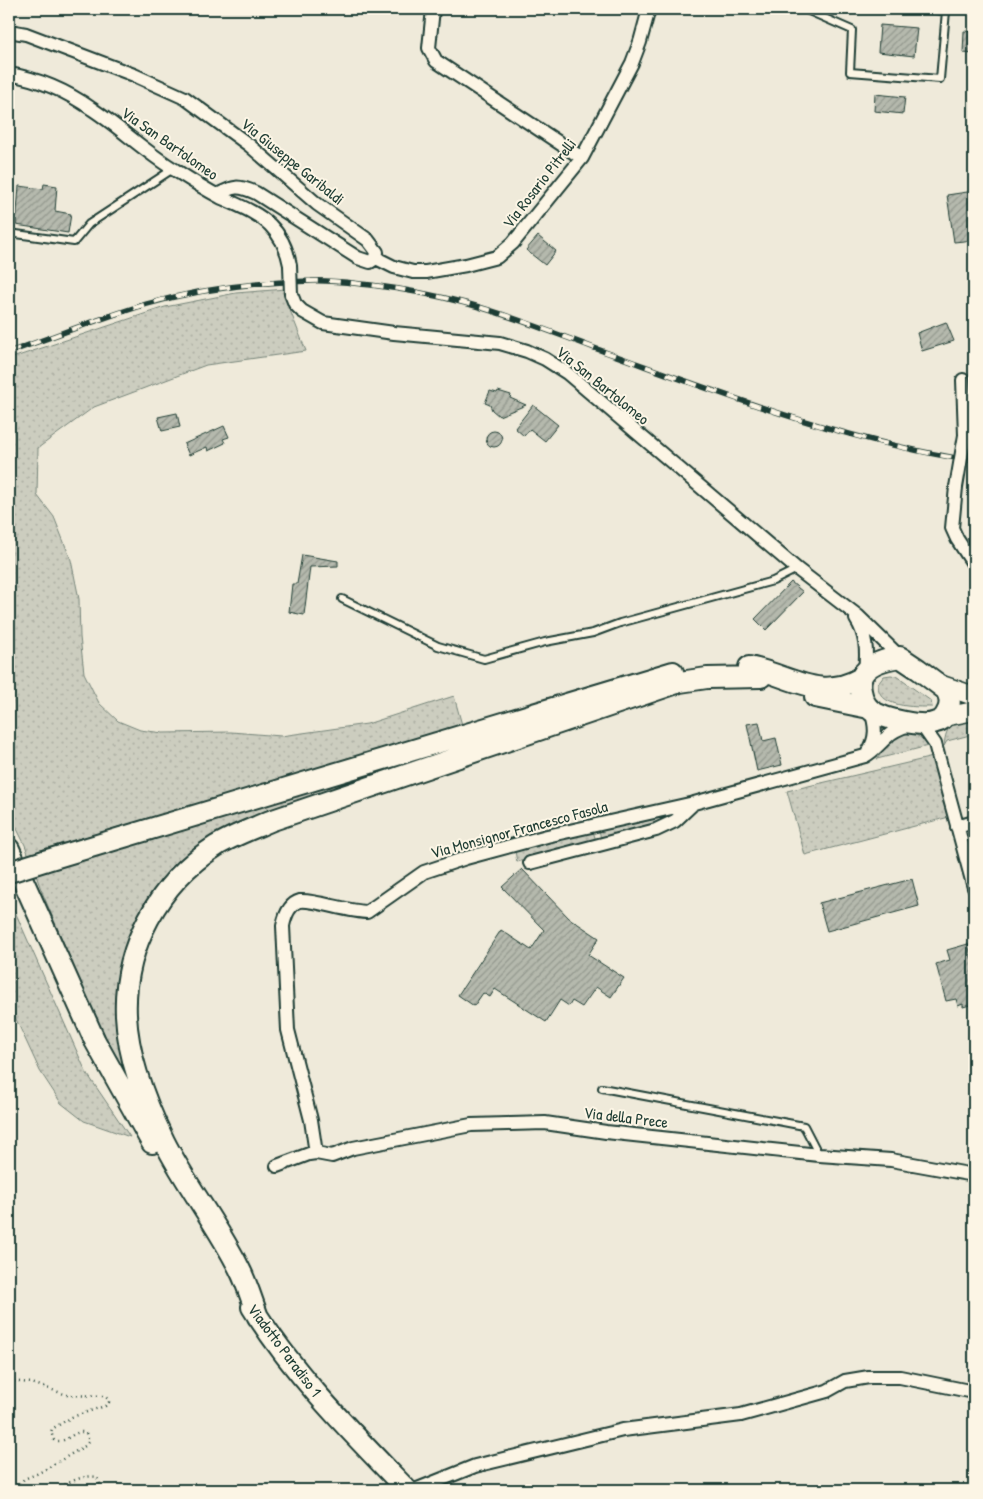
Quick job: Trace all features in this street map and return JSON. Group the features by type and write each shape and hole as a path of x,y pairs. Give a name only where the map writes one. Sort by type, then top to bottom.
{"main road":[{"path":"9,872 669,672 739,665 752,667 805,685 824,689 844,686 863,675 881,661 900,657 946,690 950,701 948,712 943,718"},
{"path":"720,667 761,677 816,697 870,709 917,723 931,724 943,718 974,711"},
{"path":"863,675 862,694 870,709"},
{"path":"188,1193 151,1112 138,1077 132,1054 126,1015 130,970 142,932 154,907 192,864 216,846 270,821 680,682 707,678 761,677"},
{"path":"942,686 974,696"},
{"path":"9,849 95,1041 135,1115 188,1193"},
{"name":"Viadotto Paradiso 1","path":"188,1193 240,1268 258,1317 322,1399 407,1490"}],"street":[{"path":"433,9 429,48 436,61 582,158"},
{"name":"Via Rosario Pitrelli","path":"376,258 394,267 413,272 426,272 497,257 513,243 582,158 632,63 649,9"},
{"name":"Via Giuseppe Garibaldi","path":"9,31 26,34 116,68 185,98 248,145 317,204 368,240 376,248 378,255 376,258"},
{"name":"Via San Bartolomeo","path":"9,74 40,82 92,108 173,170 262,218 281,239 288,256 291,294 295,304 302,311 323,323 394,333 500,343 545,358 567,373 797,569 849,611 858,616 900,657"},
{"path":"217,195 233,187 244,188 256,193 358,258 370,262 376,258"},
{"path":"963,380 965,435 956,487 952,528 974,565"},
{"path":"849,611 864,634 867,653 863,675"},
{"path":"865,756 872,746 876,729 870,709"},
{"path":"941,762 939,744 943,718"},
{"path":"865,756 877,748 887,736 903,727 917,723 935,744 974,888"},
{"name":"Via Monsignor Francesco Fasola","path":"316,1153 312,1120 288,1030 283,926 288,910 292,906 302,901 355,912 367,912 424,872 466,858 547,836 694,803 865,756"},
{"path":"530,863 656,830 675,821 694,803"},
{"path":"957,827 974,822"},
{"name":"Via della Prece","path":"277,1166 297,1157 316,1153 332,1156 353,1148 472,1125 545,1123 606,1132 819,1155 891,1160 974,1175"},
{"path":"415,1490 475,1466 623,1430 741,1415 827,1391 845,1381 869,1377 900,1377 974,1392"}],"lane":[{"path":"804,9 852,30 850,72 940,79 946,11 925,9"},
{"path":"9,233 74,242 89,224 173,170"},
{"path":"342,599 438,646 484,659 545,642 593,633 620,623 773,581 797,569"},
{"path":"602,1088 804,1126 819,1155"}],"path":[{"path":"9,1381 32,1383 68,1395 104,1396 109,1402 106,1406 72,1417 52,1429 50,1432 54,1440 59,1442 82,1431 86,1433 89,1441 85,1446 39,1473 24,1479 19,1485 19,1490"},
{"path":"51,1490 89,1475 97,1477 100,1484 98,1490"}],"shaded area":[{"path":"286,289 286,300 306,351 206,365 94,407 38,448 37,495 54,517 71,560 79,599 80,637 84,673 99,703 118,721 140,730 163,733 231,732 281,736 367,724 454,696 462,725 41,850 47,870 462,745 261,817 149,900 124,1064 121,1065 95,1017 42,892 25,845 9,813 9,359 165,307 236,293"},
{"path":"884,676 896,676 931,701 932,707 907,706 890,702 884,698 879,692 878,684"},
{"path":"974,716 974,734 947,741 944,746 947,732 952,724"},
{"path":"902,733 917,735 928,746 877,759 891,740"},
{"path":"933,757 949,817 805,855 787,791"},
{"path":"666,816 667,819 653,827 601,840 599,829"},
{"path":"593,831 596,841 517,862 515,851"},
{"path":"9,898 86,1072 130,1137 84,1121 61,1103 40,1071 9,1004"}],"building":[{"path":"880,25 917,28 914,56 878,52"},
{"path":"964,31 974,32 974,54 963,53"},
{"path":"875,94 905,97 903,114 874,111"},
{"path":"44,184 57,186 55,211 71,214 68,233 16,225 19,186 43,189"},
{"path":"974,191 974,240 954,242 947,195"},
{"path":"538,236 556,251 545,265 526,250"},
{"path":"946,322 954,341 922,351 917,333"},
{"path":"490,391 511,395 510,398 526,405 499,416 492,410 490,405 485,403"},
{"path":"533,405 558,425 545,441 530,429 524,436 515,428"},
{"path":"177,413 180,427 162,431 158,417"},
{"path":"224,426 229,437 223,439 225,443 208,451 207,447 189,455 184,444"},
{"path":"494,431 500,433 502,439 500,445 494,447 488,445 486,439 488,433"},
{"path":"302,555 338,561 338,566 310,567 304,615 289,612 292,584 297,584"},
{"path":"791,582 803,592 766,630 755,619"},
{"path":"759,722 763,741 776,738 782,765 757,771 747,724"},
{"path":"522,869 569,918 599,938 588,955 624,978 611,997 596,987 582,1007 572,1001 569,1006 560,1000 546,1022 495,989 490,997 483,993 474,1006 458,995 501,930 531,950 544,930 502,887"},
{"path":"912,879 919,906 827,931 819,903"},
{"path":"968,944 974,967 974,1004 963,1007 963,1004 958,1006 956,999 946,1001 936,964 950,960 947,950"}],"railway":[{"path":"9,352 129,309 208,290 290,282 326,281 371,285 407,290 483,308 743,401 834,430 927,453 974,461"}]}
